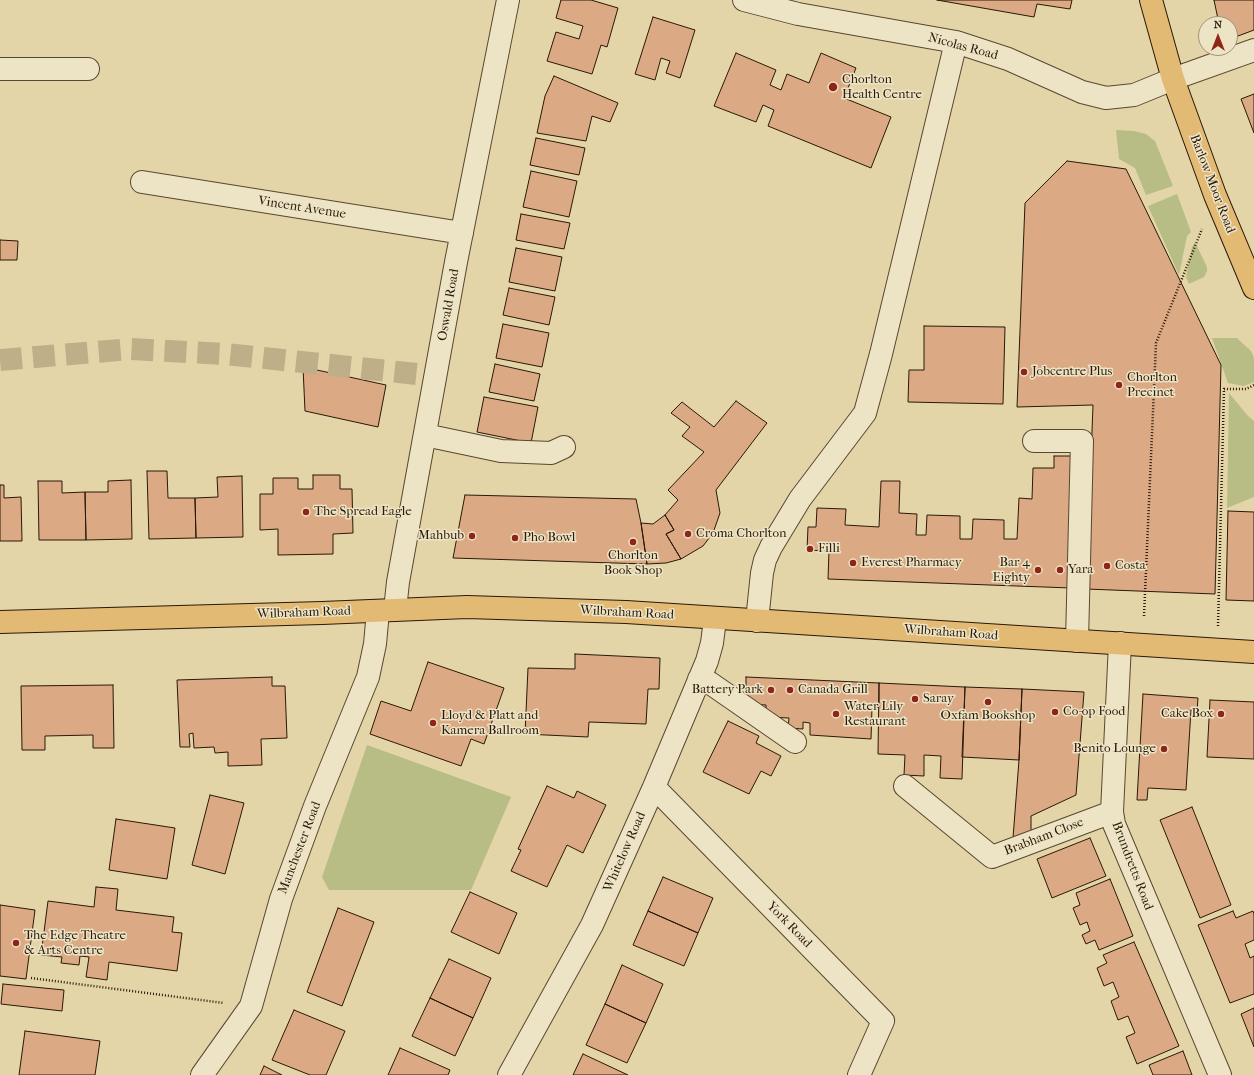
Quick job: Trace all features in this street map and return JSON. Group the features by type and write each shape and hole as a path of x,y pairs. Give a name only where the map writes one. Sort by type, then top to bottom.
{"main road":[{"path":"1151,0 1173,78"},
{"name":"Barlow Moor Road","path":"1173,78 1215,195 1254,288"},
{"name":"Wilbraham Road","path":"0,622 387,611 467,607 626,612 1254,652"}],"street":[{"name":"Oswald Road","path":"387,611 398,582 462,233 508,0"},
{"name":"Nicolas Road","path":"744,0 798,14 956,42 1008,59 1082,92 1106,98 1134,95 1173,78 1254,50"},
{"path":"757,621 762,572 765,560 771,547 800,499 865,413 881,354 956,42"},
{"path":"0,69 88,69"},
{"name":"Vincent Avenue","path":"142,182 462,233"},
{"path":"425,435 501,451 551,453 564,447"},
{"path":"1034,440 1082,440 1077,641"},
{"name":"Manchester Road","path":"202,1075 251,1006 281,899 316,806 368,677 375,644 387,611"},
{"name":"Whitelow Road","path":"509,1075 592,925 654,787 707,661 712,644 715,618"},
{"name":"Brundretts Road","path":"1120,643 1112,812 1114,824 1220,1075"},
{"path":"699,679 710,683 795,742"},
{"name":"Brabham Close","path":"905,786 992,857 1112,812"},
{"name":"York Road","path":"654,787 883,1021 859,1075"}],"path":[{"path":"1144,616 1156,343 1215,195"},
{"path":"1218,619 1224,388 1246,388 1254,385"},
{"path":"31,978 251,1006"}],"green space":[{"path":"1116,130 1134,131 1146,134 1155,141 1173,186 1146,195 1135,168 1119,159"},
{"path":"1177,194 1191,232 1187,236 1179,275 1148,206"},
{"path":"1195,242 1207,267 1207,271 1204,277 1189,284 1186,277 1192,247"},
{"path":"1212,338 1237,338 1251,351 1254,358 1254,382 1244,386 1228,383"},
{"path":"1229,393 1254,421 1254,497 1227,508"},
{"path":"367,745 511,797 471,890 329,890 322,877"}],"building":[{"path":"561,0 591,0 618,8 607,47 601,45 592,74 547,61 556,32 579,39 583,26 556,18"},
{"path":"937,0 1072,0 1070,9 1037,4 1034,17"},
{"path":"1214,0 1254,0 1254,30 1238,36 1238,16 1217,16"},
{"path":"653,17 695,30 680,78 666,73 670,61 661,58 655,80 635,74"},
{"path":"736,53 776,70 770,85 781,90 787,74 809,83 821,53 856,68 844,98 891,117 871,168 768,126 774,110 763,105 756,122 714,106"},
{"path":"554,76 618,103 610,122 592,116 586,141 537,133 545,96"},
{"path":"1254,94 1254,133 1241,99"},
{"path":"536,138 585,148 579,175 530,165"},
{"name":"Chorlton Precinct","path":"1067,161 1126,169 1221,365 1215,594 1086,589 1093,405 1017,407 1025,203"},
{"path":"531,171 577,181 569,217 523,207"},
{"path":"521,214 570,223 564,249 516,240"},
{"path":"0,240 18,241 17,260 0,260"},
{"path":"516,248 562,257 555,291 509,282"},
{"path":"509,288 555,297 549,325 503,315"},
{"path":"503,324 549,333 542,367 496,358"},
{"path":"924,326 1005,327 1003,404 908,402 909,370 924,370"},
{"path":"495,364 540,374 534,401 489,392"},
{"path":"303,367 386,385 378,427 305,411"},
{"path":"484,397 538,407 531,443 477,432"},
{"path":"736,401 767,423 716,490 720,513 713,533 703,546 681,559 666,534 674,530 665,515 678,500 668,490 704,452 682,436 690,427 671,413 682,402 714,427"},
{"path":"1054,456 1076,456 1071,588 828,579 829,551 807,550 808,527 816,527 817,508 846,509 845,525 879,527 881,481 900,481 899,513 917,514 916,535 926,535 927,515 960,516 960,539 972,539 973,519 1004,520 1004,539 1017,539 1019,498 1032,499 1033,468 1054,468"},
{"path":"147,471 167,471 168,498 195,498 196,538 149,539"},
{"name":"The Spread Eagle","path":"313,475 340,475 340,489 352,489 353,533 333,534 333,554 278,555 278,529 260,530 260,494 273,494 273,478 298,478 298,489 313,489"},
{"path":"242,476 243,537 196,538 195,498 218,497 217,477"},
{"path":"131,480 132,539 86,540 85,492 108,492 108,481"},
{"path":"38,481 62,481 62,493 85,492 86,540 39,540"},
{"path":"0,485 4,485 4,498 21,497 22,541 0,541"},
{"path":"465,495 636,499 647,564 453,558"},
{"path":"1228,511 1254,512 1254,601 1226,600"},
{"path":"665,515 674,530 666,534 681,559 666,563 647,564 641,523 653,524"},
{"path":"575,654 660,658 659,689 648,689 646,724 589,722 588,737 525,734 528,668 575,669"},
{"name":"Lloyd & Platt and Kamera Ballroom","path":"428,662 504,688 484,744 471,739 461,766 370,734 381,701 411,711"},
{"path":"272,677 272,686 285,686 287,738 261,739 262,765 228,766 228,752 215,753 214,747 194,748 193,733 189,734 190,747 180,747 177,680"},
{"path":"746,677 879,683 879,707 872,707 871,739 810,735 810,723 803,722 803,729 788,728 789,718 766,717 766,705 746,704"},
{"path":"879,683 965,687 962,779 940,778 941,756 924,755 924,776 904,775 905,755 878,754"},
{"path":"113,685 114,748 93,748 93,735 45,736 45,750 22,750 21,686"},
{"path":"965,687 1022,689 1019,760 962,757"},
{"path":"1022,689 1084,692 1076,795 1031,816 1031,833 1013,838 1019,760"},
{"name":"Benito Lounge","path":"1143,694 1198,698 1197,711 1191,710 1186,790 1148,788 1147,800 1137,800"},
{"path":"1210,700 1254,702 1254,759 1207,757"},
{"path":"728,721 759,736 756,743 781,756 771,776 761,771 749,794 703,772"},
{"path":"547,786 574,798 577,791 606,805 583,853 567,845 547,887 511,871 521,850 518,849"},
{"path":"210,795 244,803 225,874 192,865"},
{"path":"1192,807 1231,905 1200,918 1160,820"},
{"path":"116,819 175,828 167,879 109,870"},
{"path":"1090,838 1106,876 1052,898 1037,859"},
{"path":"663,877 713,898 698,933 648,911"},
{"path":"1110,879 1133,936 1099,950 1095,940 1086,944 1082,935 1090,931 1087,922 1080,925 1073,908 1080,905 1076,893"},
{"path":"96,887 118,889 116,910 174,917 172,932 182,933 177,971 109,962 107,980 86,977 89,957 80,956 79,965 61,963 62,957 41,955 48,901 94,907"},
{"path":"470,892 517,913 499,954 451,932"},
{"name":"The Edge Theatre & Arts Centre","path":"0,905 35,910 26,979 0,976"},
{"path":"338,908 374,922 342,1006 307,992"},
{"path":"648,911 698,933 684,966 633,945"},
{"path":"1233,911 1236,918 1253,911 1254,914 1254,940 1245,944 1250,958 1254,956 1254,994 1230,1003 1198,925"},
{"path":"1134,942 1179,1046 1137,1064 1126,1037 1135,1033 1128,1016 1118,1020 1111,1001 1119,997 1113,982 1104,986 1097,968 1107,963 1103,955"},
{"path":"449,959 491,978 473,1018 430,998"},
{"path":"622,965 663,984 646,1023 605,1004"},
{"path":"3,984 64,990 62,1011 1,1004"},
{"path":"430,998 473,1018 455,1056 412,1036"},
{"path":"605,1004 646,1023 627,1063 586,1045"},
{"path":"1254,1008 1254,1047 1241,1014"},
{"path":"294,1010 345,1031 326,1075 310,1075 272,1060"},
{"path":"25,1031 100,1041 95,1075 19,1075"},
{"path":"400,1048 450,1070 448,1075 388,1075"},
{"path":"1183,1051 1192,1075 1153,1075 1149,1065"},
{"path":"583,1054 628,1075 573,1075"},
{"path":"264,1066 282,1075 260,1075"}],"tunnel":[{"path":"0,360 131,349 226,354 436,376"}],"place":[{"name":"Chorlton Health Centre","path":"833,87"},
{"name":"Jobcentre Plus","path":"1024,372"},
{"name":"Chorlton Precinct","path":"1119,385"},
{"name":"The Spread Eagle","path":"306,512"},
{"name":"Croma Chorlton","path":"688,534"},
{"name":"Mahbub","path":"472,536"},
{"name":"Pho Bowl","path":"515,538"},
{"name":"Chorlton Book Shop","path":"633,542"},
{"name":"Filli","path":"810,549"},
{"name":"Everest Pharmacy","path":"853,563"},
{"name":"Costa","path":"1107,566"},
{"name":"Bar 4 Eighty","path":"1038,570"},
{"name":"Yara","path":"1060,570"},
{"name":"Battery Park","path":"771,690"},
{"name":"Canada Grill","path":"790,690"},
{"name":"Saray","path":"915,699"},
{"name":"Oxfam Bookshop","path":"988,702"},
{"name":"Co-op Food","path":"1055,712"},
{"name":"Water Lily Restaurant","path":"836,714"},
{"name":"Cake Box","path":"1221,714"},
{"name":"Lloyd & Platt and Kamera Ballroom","path":"433,723"},
{"name":"Benito Lounge","path":"1164,749"},
{"name":"The Edge Theatre & Arts Centre","path":"16,943"}]}
